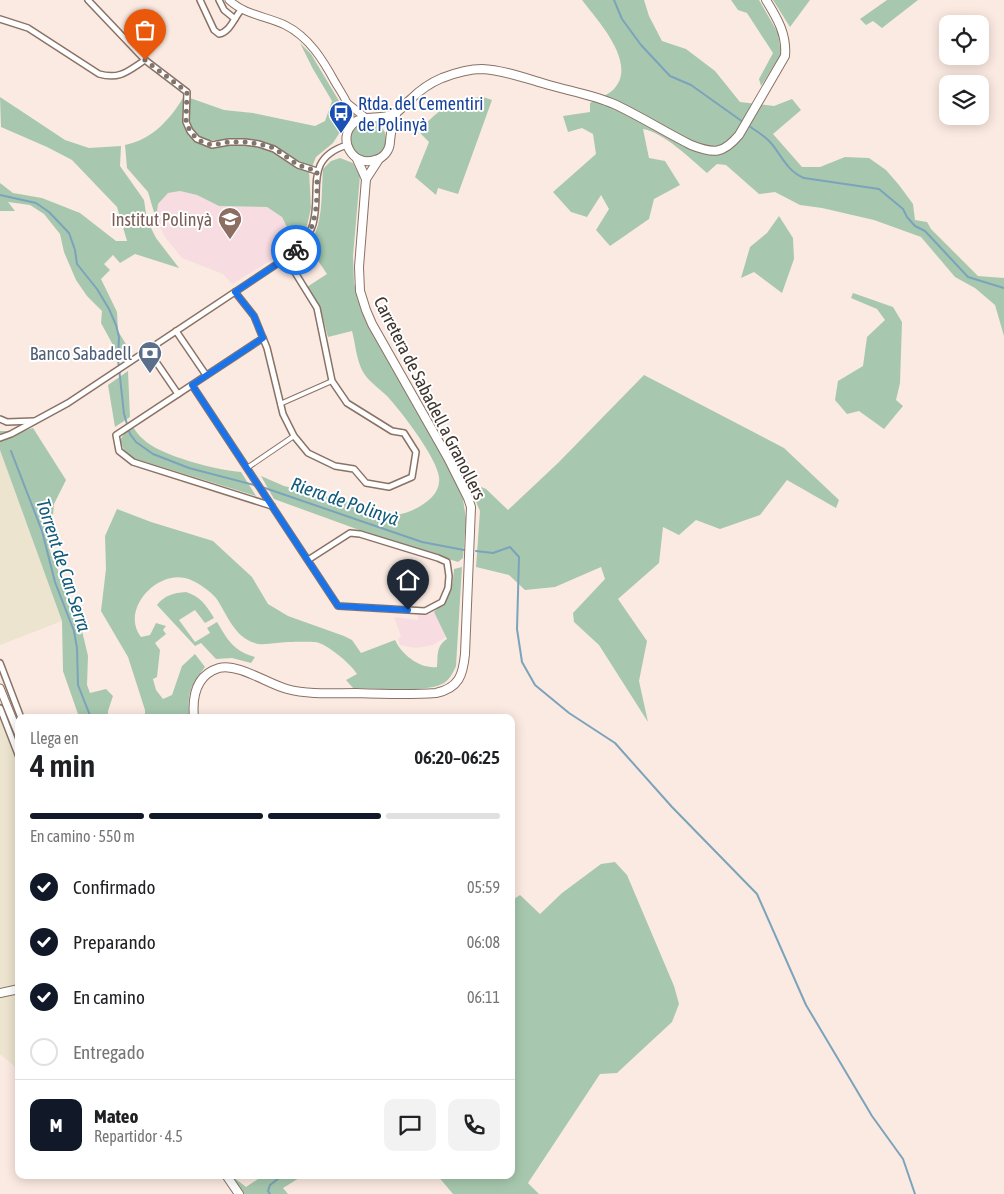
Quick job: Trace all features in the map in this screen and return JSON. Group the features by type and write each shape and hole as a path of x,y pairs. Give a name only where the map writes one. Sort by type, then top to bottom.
{"main road":[{"path":"397,112 388,149 379,159 368,162 358,159 351,154 346,138 352,125 356,122 366,118 376,119 397,112 422,89 441,78 464,71 488,70 601,99 691,145 716,152 724,149 739,135 785,56 786,48 782,30 766,0"},
{"path":"376,119 385,125 390,135"},
{"name":"Carretera de Sabadell a Granollers","path":"194,714 193,702 198,684 209,673 222,668 234,668 286,689 330,693 436,694 444,692 454,685 462,673 466,654 471,508 448,458 372,324 363,304 359,279 366,179 358,159"},
{"name":"Carretera de Sabadell a Granollers","path":"366,179 379,159"},
{"path":"0,993 15,990"},
{"path":"229,1179 239,1194"}],"street":[{"path":"88,0 145,60 187,92 186,122 190,131 197,139 212,145 229,142 259,144 274,148 298,165 317,171"},
{"path":"200,0 214,30 219,34 224,33 241,10"},
{"path":"219,0 224,10 235,19"},
{"path":"229,0 241,10 285,25 298,33 313,47 347,102 352,125"},
{"path":"0,19 28,28 99,74 110,77 126,73 145,60"},
{"path":"347,102 366,118"},
{"path":"0,438 68,404 286,258 300,246 312,226 316,207 317,171 324,159 341,147 347,146"},
{"path":"235,292 254,316 267,348 283,414 294,436 308,453 336,466 354,470 366,483 389,487 412,476 416,452 404,433 392,431 347,403 332,381 316,308 286,258"},
{"path":"176,331 206,375"},
{"path":"263,338 116,435 119,451 133,462 272,506"},
{"path":"148,350 178,394"},
{"path":"280,404 332,381"},
{"path":"192,385 338,606 425,611 442,602 448,588 447,562 360,534 350,533 308,560"},
{"path":"0,420 7,422 36,421"},
{"path":"248,468 294,436"},
{"path":"0,663 19,714"},
{"path":"0,688 15,726"},
{"path":"0,708 15,747"}],"shaded area":[{"name":"Institut Polinyà","path":"180,191 197,195 219,206 267,207 282,217 296,245 232,284 223,274 182,258 165,237 156,219 158,204 168,193"},
{"path":"0,450 62,621 0,645"},
{"path":"434,612 446,637 433,645 416,648 400,645 398,639 401,636 394,617 418,620 418,615"},
{"path":"0,685 15,724 15,1067 0,1054"}],"green space":[{"path":"582,0 644,0 649,16 662,41 686,49 715,71 740,102 774,106 792,99 801,110 773,134 802,167 820,167 845,157 869,158 886,170 913,204 915,220 927,222 931,229 978,276 1004,278 1004,336 995,305 975,288 955,277 921,237 874,220 800,205 775,192 759,194 726,165 717,164 707,173 668,141 651,131 643,129 649,158 665,161 680,185 654,199 649,219 610,246 596,230 609,209 601,195 587,217 571,212 553,192 596,154 593,134 582,128 568,132 563,116 590,112 590,103 612,91 620,79 621,67 613,42"},
{"path":"731,0 759,0 778,33 781,54 761,86 759,79 773,53 747,13 738,10"},
{"path":"773,0 810,0 790,27"},
{"path":"887,0 918,0 882,28 873,21 866,25 860,19"},
{"path":"300,43 311,54 345,111 344,126 333,143 316,157 312,167 260,141 249,139 211,140 200,138 196,134 192,129 189,118 190,98 224,110 253,113 315,126 325,121 332,101"},
{"path":"185,94 189,129 197,142 214,146 241,144 262,147 278,153 309,170 311,208 307,226 296,245 282,217 267,207 219,206 197,195 180,191 168,193 158,204 156,219 148,192 127,168 125,145 144,138 160,127"},
{"path":"0,97 65,140 89,148 121,146 120,166 144,200 147,220 156,238 179,268 135,254 120,263 113,255 104,264 110,270 101,279 117,312 118,331 130,351 113,362 113,345 101,323 102,311 87,296 76,280 64,252 60,234 44,214 30,205 8,202 15,211 0,211 0,183 13,193 42,198 80,213 116,241 127,241 117,207 72,160 1,127"},
{"path":"483,97 492,100 458,194 438,188 436,195 415,177 429,142 421,134 420,130 441,110 448,106 463,100"},
{"path":"368,121 375,122 381,126 385,132 385,146 381,152 375,156 368,157 361,156 355,152 351,146 350,139 351,132 355,126 361,122"},
{"path":"340,158 353,163 360,176 353,256 354,283 360,306 452,474 463,499 466,519 463,558 458,562 362,531 274,499 261,476 284,486 346,501 379,517 401,514 417,508 431,498 438,486 439,477 437,469 418,435 387,396 367,378 362,370 352,331 328,337 320,308 307,287 327,274 308,246 317,229 319,219 323,169 331,161"},
{"path":"779,216 793,238 794,259 782,293 754,272 741,278 750,247 767,233"},
{"path":"853,293 893,307 902,322 900,383 896,400 903,406 884,429 859,411 847,414 835,400 838,381 863,366 867,337 885,320 877,309 851,298"},
{"path":"128,371 130,417 115,427 108,385"},
{"path":"644,375 784,448 839,500 836,508 787,480 760,515 720,529 696,520 679,535 663,527 659,563 618,599 647,641 639,681 648,722 599,645 574,622 573,613 605,579 601,567 555,587 525,590 509,575 476,567 480,511 467,481 486,489 508,510 558,463"},
{"path":"133,427 143,439 162,451 204,465 241,472 256,496 133,458 124,450 120,440"},
{"path":"33,428 66,480 54,504 50,551 79,618 88,656 87,685 90,693 106,689 113,696 108,714 78,714 63,671 62,621 0,450 0,431 23,431"},
{"path":"117,509 151,522 213,541 252,577 268,604 288,616 352,640 361,653 395,640 402,651 412,660 431,667 437,667 439,648 447,639 434,612 450,593 454,569 462,567 455,669 447,681 434,687 412,689 353,688 346,680 357,674 334,652 316,642 260,644 248,640 236,630 211,593 198,583 179,577 167,579 156,584 146,593 139,603 135,614 136,626 141,637 150,635 156,623 166,626 163,630 166,634 155,643 160,650 157,677 153,679 156,690 163,699 172,695 182,666 195,654 205,667 191,690 189,714 145,714 128,657 101,611 106,569 105,536"},
{"path":"186,592 196,596 203,602 214,618 205,623 195,610 179,620 195,642 210,633 207,628 217,622 236,648 255,657 251,663 232,658 216,659 201,643 195,646 157,605 170,595"},
{"path":"615,862 627,875 674,986 679,1004 672,1022 617,1073 600,1074 528,1183 539,1194 453,1194 440,1179 515,1179 515,898 520,895 540,914 562,893 601,864"},
{"path":"234,1179 246,1187 258,1179 298,1179 283,1188 288,1194 244,1194"}],"waterway":[{"path":"614,0 622,19 641,45 670,76 691,85 743,122"},
{"path":"749,126 769,140 789,167 804,178 879,189 903,209 915,226 925,231 968,277 1004,288"},
{"path":"0,195 36,203 49,212 69,233 75,250 77,264 97,289 116,325 119,337 118,359 124,414 130,434 136,442 153,454 189,468 258,486"},
{"name":"Torrent de Can Serra","path":"11,451 42,531 55,582 74,631 77,648 78,685 89,714"},
{"name":"Riera de Polinyà","path":"262,487 422,542 464,550"},
{"path":"476,551 493,553 510,547 519,557 517,629 522,662 535,685 569,713 615,743 672,807 757,894 806,1005 872,1116 903,1159 915,1194"},
{"name":"Torrent de Can Serra","path":"270,1194 268,1191 270,1185 278,1179"}],"way so far":[{"path":"145,60 187,92 186,122 190,131 197,139 212,145 229,142 259,144 274,148 298,165 317,171 316,207 312,226 296,250"}],"place":[{"name":"Rtda. del Cementiri de Polinyà","path":"341,134"},
{"name":"Institut Polinyà","path":"230,240"},
{"name":"Banco Sabadell","path":"150,374"}],"route":[{"path":"296,250 235,292 254,316 263,338 192,385 338,606 408,610"}]}
